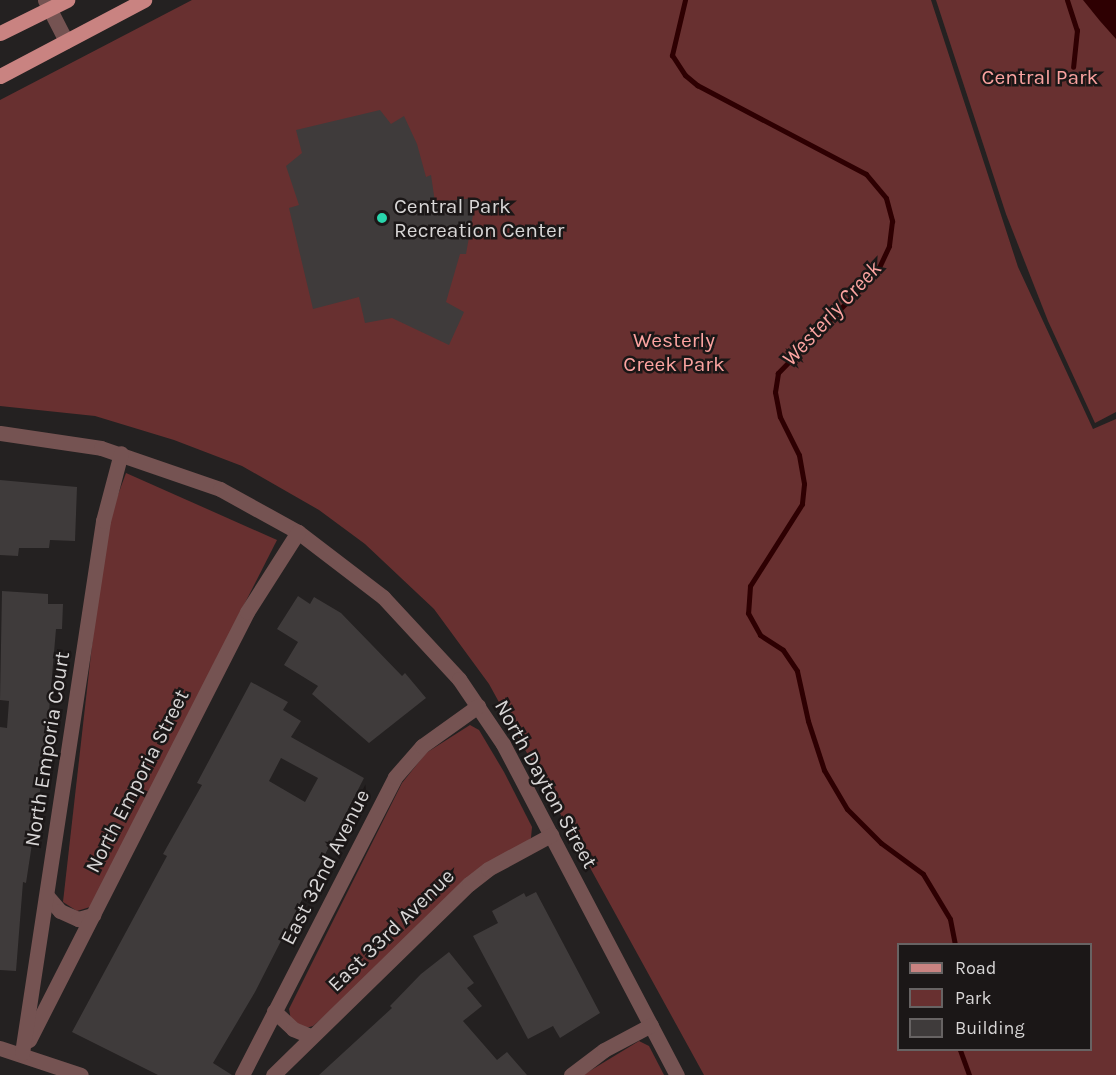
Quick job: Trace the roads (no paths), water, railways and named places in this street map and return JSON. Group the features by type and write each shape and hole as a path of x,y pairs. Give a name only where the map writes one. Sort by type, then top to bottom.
{"main road":[{"path":"0,33 47,4 67,0"},
{"path":"0,76 144,0"}],"street":[{"path":"47,4 66,40"},
{"name":"North Dayton Street","path":"0,433 78,442 121,453 220,489 298,532 383,597 422,636 478,706 552,835 677,1075"},
{"name":"North Emporia Court","path":"22,1053 103,521 121,453"},
{"name":"North Emporia Street","path":"22,1053 247,612 298,532"},
{"name":"East 32nd Avenue","path":"244,1073 395,777 422,746 478,706"},
{"name":"East 33rd Avenue","path":"273,1075 310,1036 469,884 488,869 552,835"},
{"path":"47,896 60,911 78,919 93,915"},
{"path":"30,1001 56,987"},
{"path":"274,1011 293,1029 310,1036"},
{"path":"571,1075 604,1050 651,1025"},
{"path":"0,1048 22,1053 81,1075"}],"waterway":[{"name":"Westerly Creek","path":"685,0 672,55 685,75 697,85 866,174 886,198 892,221 889,246 878,270 778,373 775,392 780,417 799,455 804,484 802,504 750,586 748,613 760,635 783,650 797,671 808,721 824,770 847,809 881,843 923,874 950,919 955,943"},
{"path":"1067,0 1077,30 1073,67"},
{"name":"Westerly Creek","path":"960,1051 969,1075"}],"place":[{"name":"Central Park Recreation Center","path":"382,218"}],"park label":[{"name":"Central Park","path":"1040,77"},
{"name":"Westerly Creek Park","path":"674,352"}]}
